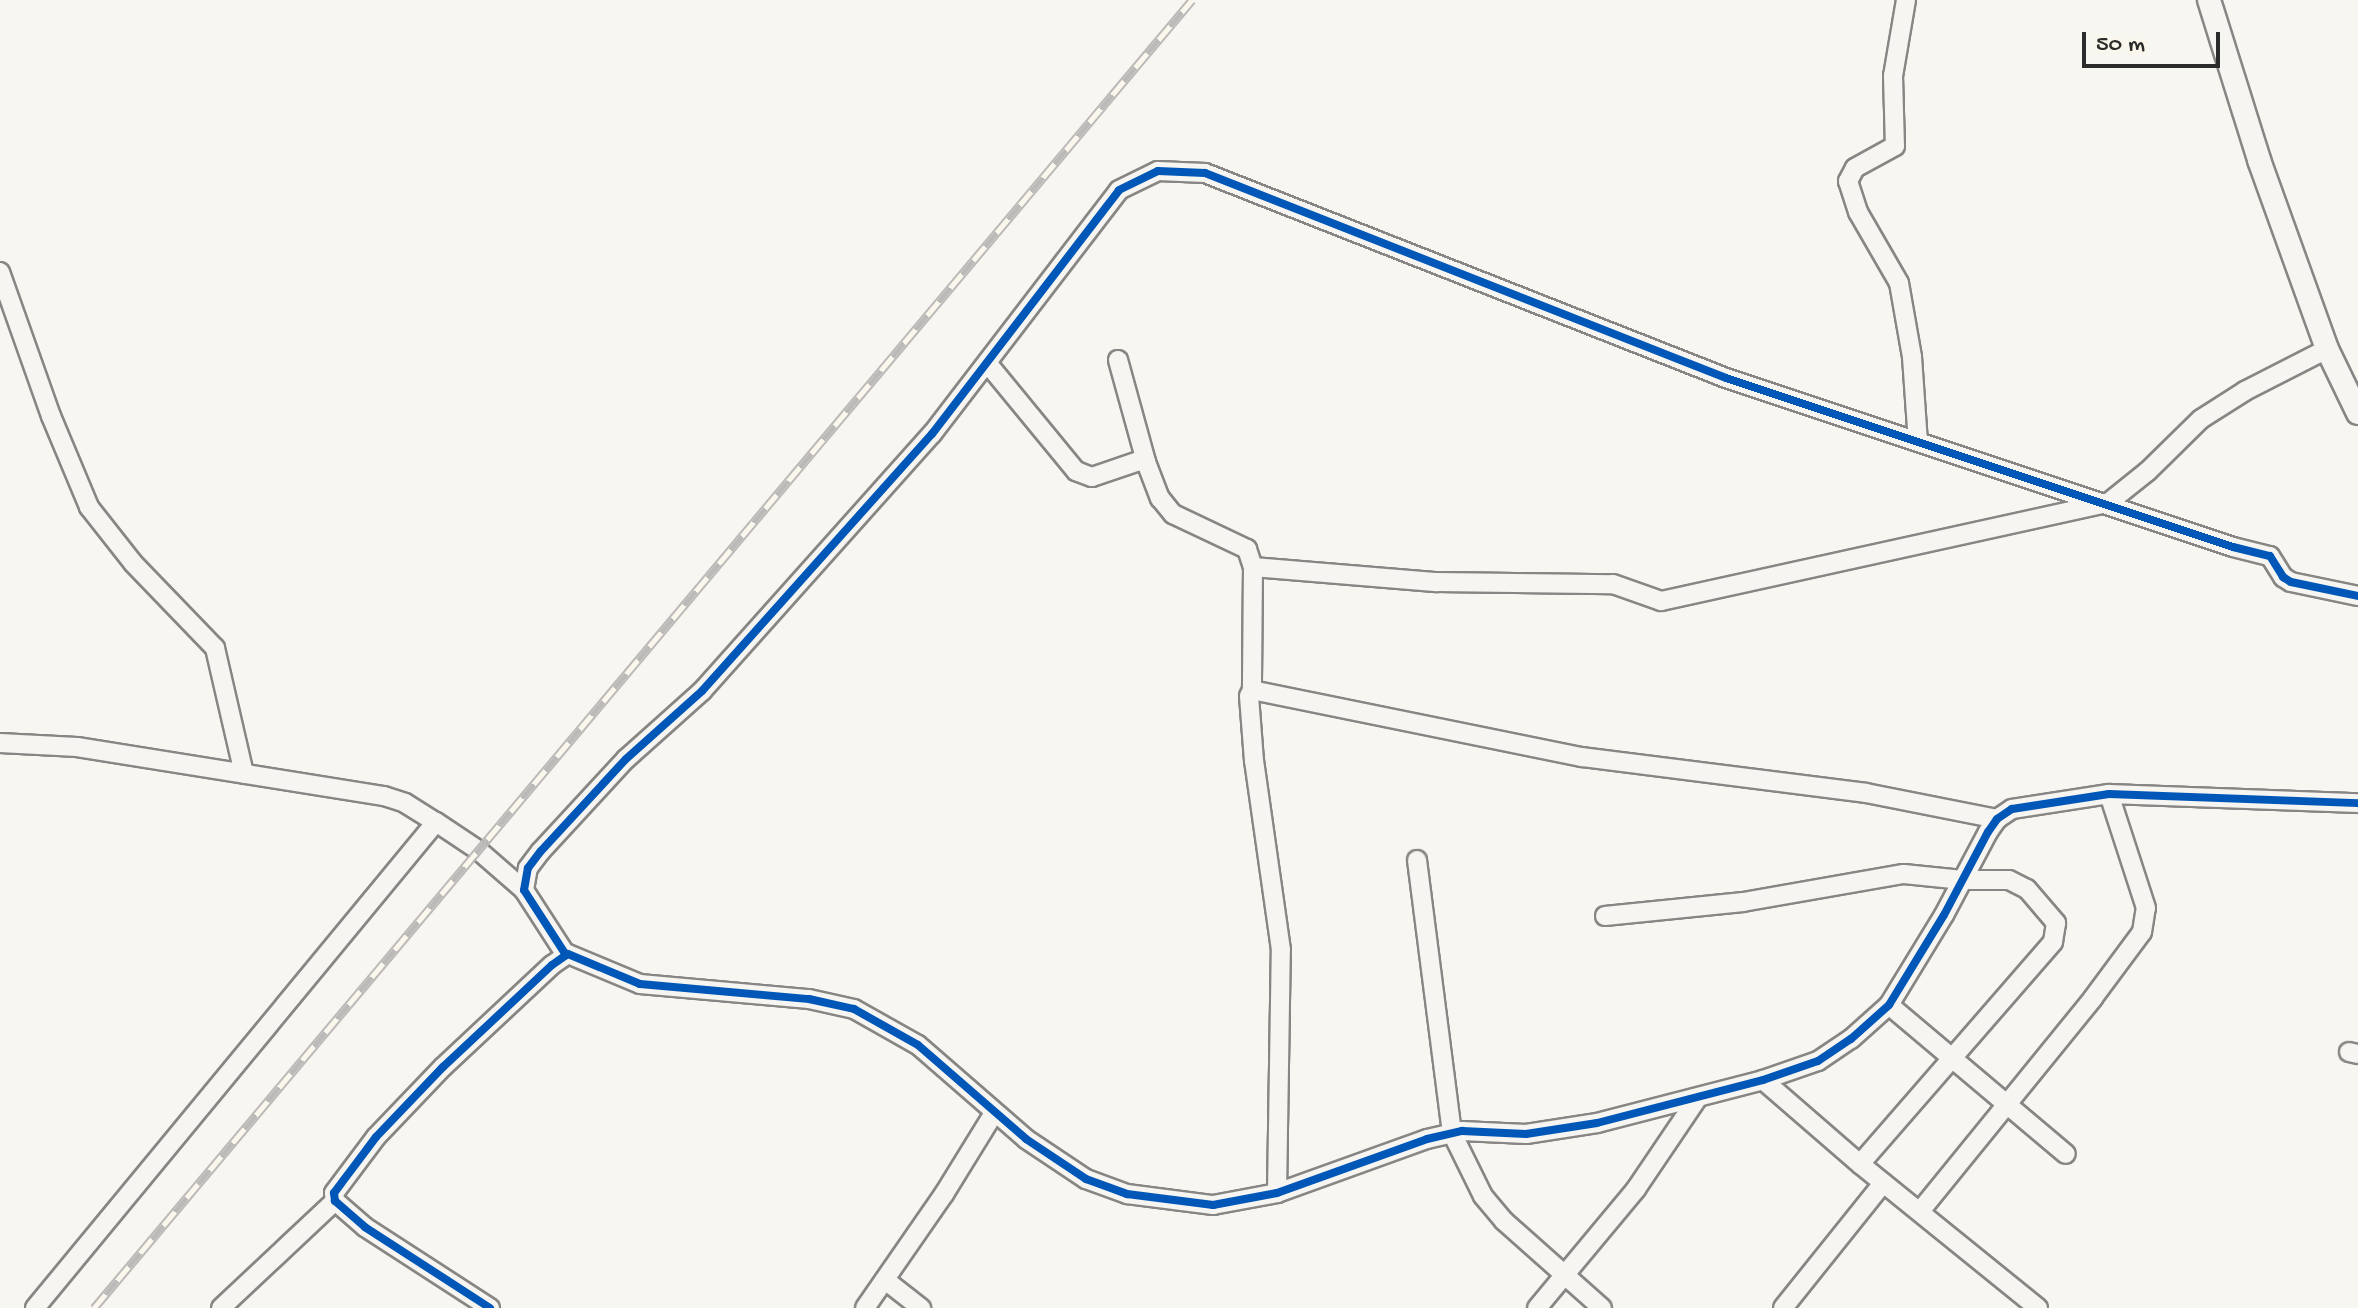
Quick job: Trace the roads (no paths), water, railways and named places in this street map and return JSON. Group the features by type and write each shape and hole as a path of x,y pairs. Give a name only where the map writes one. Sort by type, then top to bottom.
{"street":[{"path":"1906,0 1893,76 1895,146 1855,168 1848,181 1858,212 1899,283 1912,357 1918,442"},
{"path":"2209,0 2259,160 2327,349 2358,413"},
{"path":"524,890 528,868 541,851 626,759 718,674 932,434 1119,190 1145,175 1180,170 1205,173 1726,378 2233,547 2270,556 2283,577 2291,582 2358,596"},
{"path":"0,272 51,416 89,507 133,563 215,648 244,774"},
{"path":"1253,567 1437,582 1613,584 1661,601 2108,503 2148,471 2201,419 2245,391 2327,349"},
{"path":"1118,360 1146,462 1166,507 1190,525 1229,537 1247,549 1253,567 1252,690 1249,696 1254,761 1281,950 1277,1193"},
{"path":"988,364 1081,475 1092,477 1139,461 1146,462"},
{"path":"1252,690 1582,757 1866,793 1997,819 2032,803 2109,794 2358,803"},
{"path":"0,743 77,747 384,796 405,803 478,850 524,890 566,955 640,984 809,999 854,1009 918,1045 994,1113 1074,1172 1127,1194 1213,1205 1277,1193 1452,1133 1543,1132 1697,1099 1796,1071 1827,1056 1889,1005 1997,819"},
{"path":"1921,1210 2093,998 2145,924 2146,908 2109,794"},
{"path":"35,1308 436,822"},
{"path":"1417,860 1452,1133 1483,1196 1519,1237 1602,1308"},
{"path":"1605,916 1743,902 1885,875 1914,874 2015,882 2053,918 2057,930 2053,942 1860,1164"},
{"path":"221,1308 335,1201 337,1186 376,1137 443,1067 566,955"},
{"path":"1889,1005 2066,1154"},
{"path":"1763,1080 2035,1307"},
{"path":"1537,1308 1636,1189 1697,1099"},
{"path":"865,1308 994,1113"},
{"path":"1783,1308 1883,1183"},
{"path":"335,1201 386,1242 486,1305"},
{"path":"885,1280 921,1308"},
{"path":"463,1308 486,1305"}],"railway":[{"path":"94,1308 1192,0"}]}
